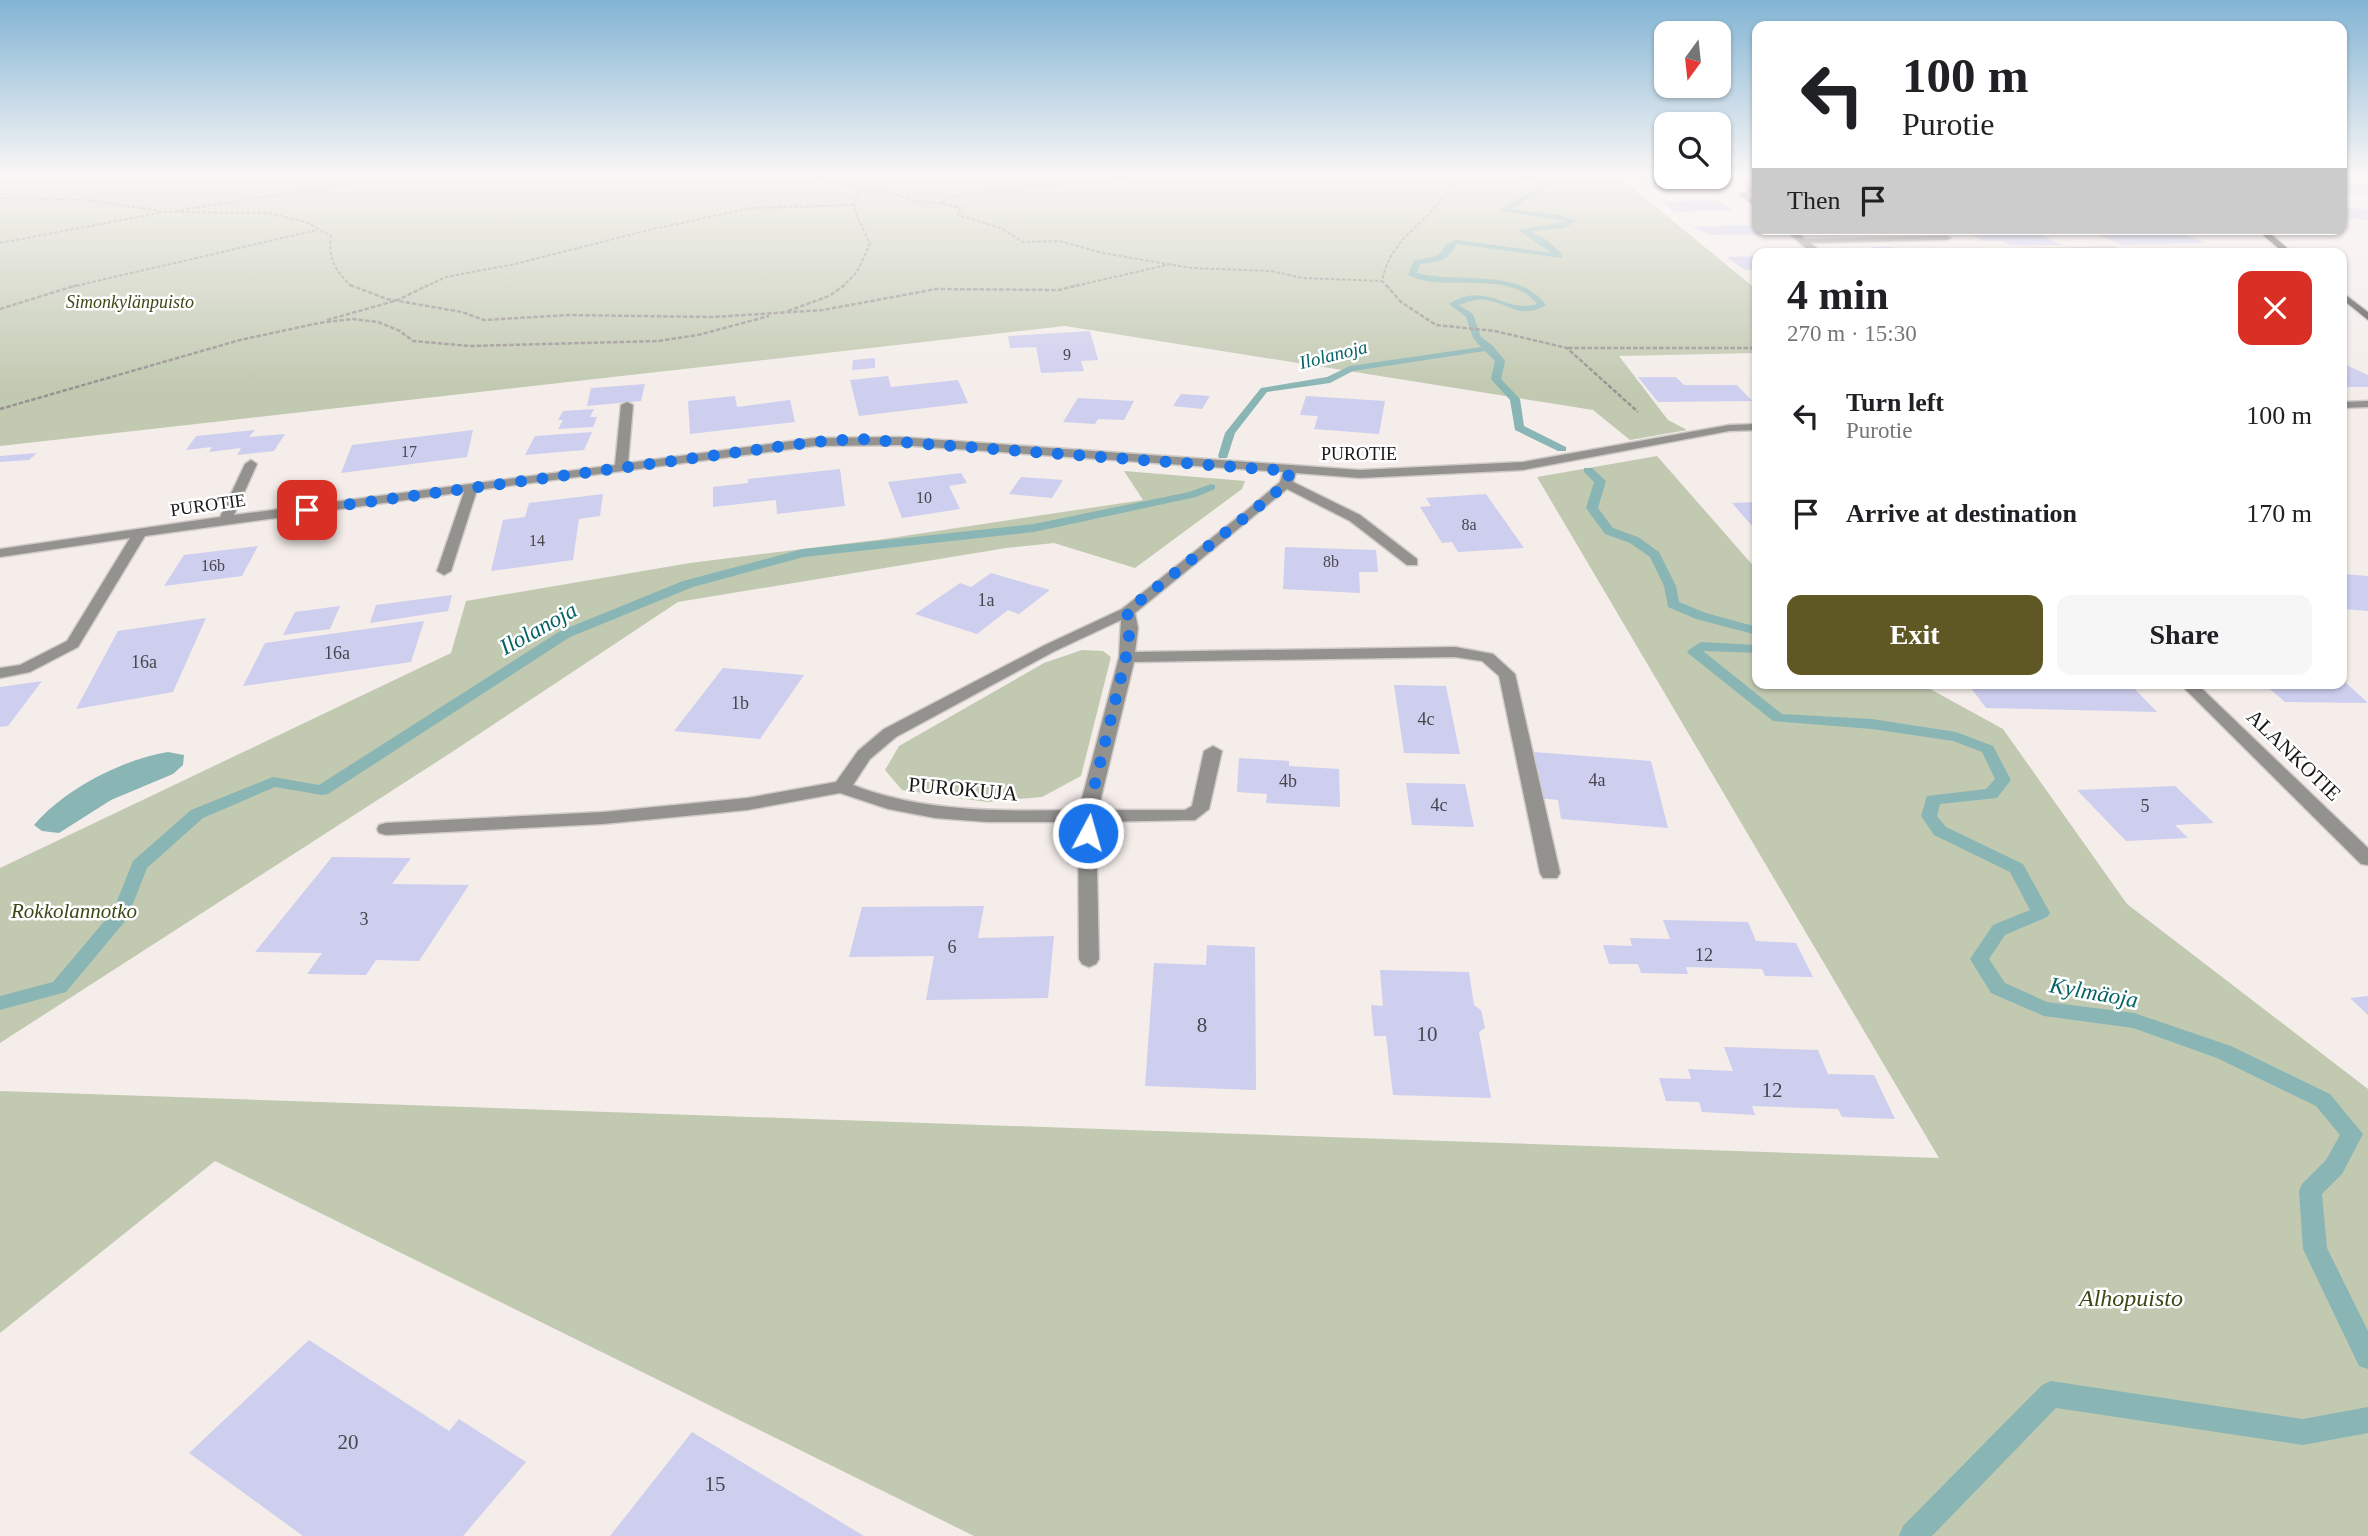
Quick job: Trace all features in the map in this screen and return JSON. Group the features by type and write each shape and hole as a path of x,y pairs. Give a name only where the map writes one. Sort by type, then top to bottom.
{"main road":[{"path":"2347,299 2368,317"}],"street":[{"path":"2347,405 2368,404"},
{"path":"621,468 627,405"},
{"name":"PUROTIE","path":"0,553 225,520 814,442 859,439 1288,477 1523,466 1729,428 1752,426"},
{"path":"225,520 251,464"},
{"path":"386,829 603,818 747,804 842,787 864,755 890,733 1050,648 1127,611 1288,477 1355,518 1412,562"},
{"path":"444,571 471,489"},
{"path":"0,673 24,669 73,644 139,534"},
{"path":"1089,959 1087,816 1126,657 1130,628 1127,611"},
{"path":"1126,657 1455,652 1487,657 1507,674 1550,873"},
{"name":"ALANKOTIE","path":"2193,689 2368,859"},
{"name":"PUROKUJA","path":"842,787 889,804 934,811 1041,817 1189,816 1200,810 1213,751"}],"path":[{"path":"0,309 85,283 246,246"},
{"path":"330,246 329,253 335,270 354,289 462,312 484,320 568,316 713,317 822,310 936,289 1059,290 1171,264"},
{"path":"0,409 240,340 319,323 398,300 446,278 587,246"},
{"path":"319,323 353,319 378,322 400,331 413,341 435,344 658,341 698,335 810,304 835,293 848,284 862,268 869,246"},
{"path":"1076,246 1191,268 1271,271 1303,278 1382,281 1401,302 1436,325 1495,331 1567,348 1752,348"},
{"path":"1382,281 1388,255 1396,246"},
{"path":"1567,348 1648,421 1675,439"}],"green space":[{"name":"Simonkylänpuisto","path":"0,246 1703,246 1752,286 1752,353 1619,356 1668,420 1687,430 1630,440 1593,410 1065,326 0,446"},
{"name":"Alhopuisto","path":"1657,456 1752,564 1752,689 1930,689 2003,729 2127,904 2368,1089 2368,1536 974,1536 215,1161 0,1333 0,1091 1939,1158 1537,477"},
{"name":"Rokkolannotko","path":"1124,471 1245,481 1242,489 1135,568 1054,543 1006,548 678,602 452,752 0,1043 0,868 451,653 466,601 690,563 884,539 1143,500"},
{"path":"1082,650 1103,651 1111,657 1081,776 1042,797 987,802 902,790 885,770 899,746 1044,663"}],"water":[{"path":"168,752 184,755 183,765 173,774 111,800 59,833 42,831 34,825 61,800 95,778 132,762"}],"building":[{"path":"1752,256 1752,270 1745,270 1727,257"},
{"path":"1090,331 1098,360 1081,361 1084,371 1041,373 1036,347 1010,348 1008,336"},
{"path":"875,358 875,368 852,370 853,360"},
{"path":"2347,365 2368,375 2368,387 2347,387"},
{"path":"888,376 891,387 958,380 968,403 859,416 850,380"},
{"path":"1638,377 1676,377 1684,385 1737,385 1752,401 1658,402"},
{"path":"645,384 641,401 587,406 591,388"},
{"path":"1181,394 1210,396 1202,409 1173,406"},
{"path":"735,396 737,407 790,400 795,422 690,434 688,401"},
{"path":"1306,396 1385,401 1379,434 1314,429 1318,416 1300,415"},
{"path":"1078,398 1134,401 1124,420 1098,419 1095,424 1063,422"},
{"path":"594,409 590,417 597,417 593,427 558,429 563,420 558,420 563,411"},
{"path":"255,430 249,437 285,434 274,451 237,455 241,448 209,452 212,447 186,450 196,436"},
{"path":"473,430 467,457 341,473 352,445"},
{"path":"592,432 584,450 525,455 535,436"},
{"path":"37,453 29,460 0,462 0,456"},
{"path":"840,469 845,506 777,514 776,500 713,507 713,487 748,483 748,479"},
{"path":"961,473 967,483 949,486 960,509 902,518 888,482"},
{"path":"1021,477 1063,480 1052,498 1009,494"},
{"path":"603,494 600,516 579,519 573,560 491,571 503,520 525,517 529,503"},
{"path":"1486,494 1524,548 1458,552 1452,542 1442,543 1420,507 1431,506 1426,498"},
{"path":"1752,502 1752,526 1732,503"},
{"path":"258,546 242,576 164,586 184,555"},
{"path":"1285,547 1376,550 1378,572 1359,572 1360,593 1283,589"},
{"path":"991,573 1050,590 1019,614 1008,610 977,634 915,614 960,583 971,587"},
{"path":"2347,574 2368,576 2368,611 2347,609"},
{"path":"452,595 448,611 370,623 376,605"},
{"path":"340,606 330,629 283,635 295,612"},
{"path":"206,618 173,692 76,709 118,631"},
{"path":"424,621 411,662 243,686 265,643"},
{"path":"723,668 804,675 760,739 674,731"},
{"path":"42,681 8,726 0,727 0,687"},
{"path":"2347,684 2368,703 2285,702 2270,689 2347,689"},
{"path":"1394,685 1446,686 1460,754 1404,753"},
{"path":"1972,689 2135,689 2157,712 1986,708"},
{"path":"1534,752 1651,761 1668,828 1561,819 1558,800 1540,798"},
{"path":"1239,758 1289,761 1289,766 1339,769 1340,807 1266,803 1267,794 1237,792"},
{"path":"1406,783 1465,784 1474,827 1412,825"},
{"path":"2175,786 2214,823 2175,825 2188,838 2126,841 2077,790"},
{"path":"332,857 411,858 392,884 469,885 419,961 376,960 366,975 307,974 322,953 255,952"},
{"path":"984,906 978,938 1054,936 1048,998 926,1000 934,956 849,957 862,907"},
{"path":"1663,920 1748,922 1756,941 1796,943 1813,977 1765,976 1762,969 1686,967 1688,974 1641,973 1638,964 1609,964 1603,945 1632,946 1630,938 1670,939"},
{"path":"1207,945 1255,947 1256,1090 1145,1086 1154,963 1206,965"},
{"path":"1380,970 1469,972 1474,1005 1481,1010 1485,1028 1479,1032 1491,1098 1393,1095 1386,1036 1374,1036 1371,1005 1383,1006"},
{"path":"2368,996 2368,1015 2350,998"},
{"path":"1724,1047 1818,1050 1828,1074 1874,1075 1895,1119 1842,1117 1838,1109 1752,1106 1755,1115 1702,1112 1699,1102 1666,1101 1659,1078 1691,1079 1688,1069 1733,1071"},
{"path":"309,1340 449,1431 459,1419 526,1462 463,1536 303,1536 189,1453"},
{"path":"692,1432 864,1536 610,1536"}],"waterway":[{"name":"Kylmäoja","path":"1450,246 1447,253 1437,259 1417,262 1412,275 1434,280 1509,285 1535,295 1542,305 1514,308 1488,297 1453,304 1470,316 1477,338 1487,348"},
{"name":"Kylmäoja","path":"1483,246 1559,256 1548,246"},
{"name":"Ilolanoja","path":"1223,456 1230,433 1264,390 1330,380 1350,369 1487,348"},
{"name":"Kylmäoja","path":"1487,348 1500,361 1496,379 1515,399 1519,428 1562,449"},
{"name":"Kylmäoja","path":"1588,470 1600,481 1592,508 1609,531 1634,540 1655,555 1670,586 1673,604 1701,616 1752,630"},
{"name":"Ilolanoja","path":"0,1003 59,987 121,914 139,865 197,814 273,782 322,790 565,634 688,584 803,553 1034,528 1192,495 1211,487"},
{"name":"Kylmäoja","path":"1752,649 1701,646 1694,651 1778,718 1872,724 1956,737 1988,749 2003,780 1991,794 1933,800 1929,816 1940,831 2017,868 2041,913 1999,930 1979,959 1998,988 2044,1009 2134,1021 2224,1052 2323,1100 2352,1134 2334,1167 2310,1191 2315,1249 2368,1357"},
{"name":"Kylmäoja","path":"1913,1536 2051,1394 2303,1432 2368,1420"}],"route":[{"path":"307,510 814,442 859,439 1290,471 1286,484 1127,611 1130,628 1126,657 1087,816 1088,833"}]}
